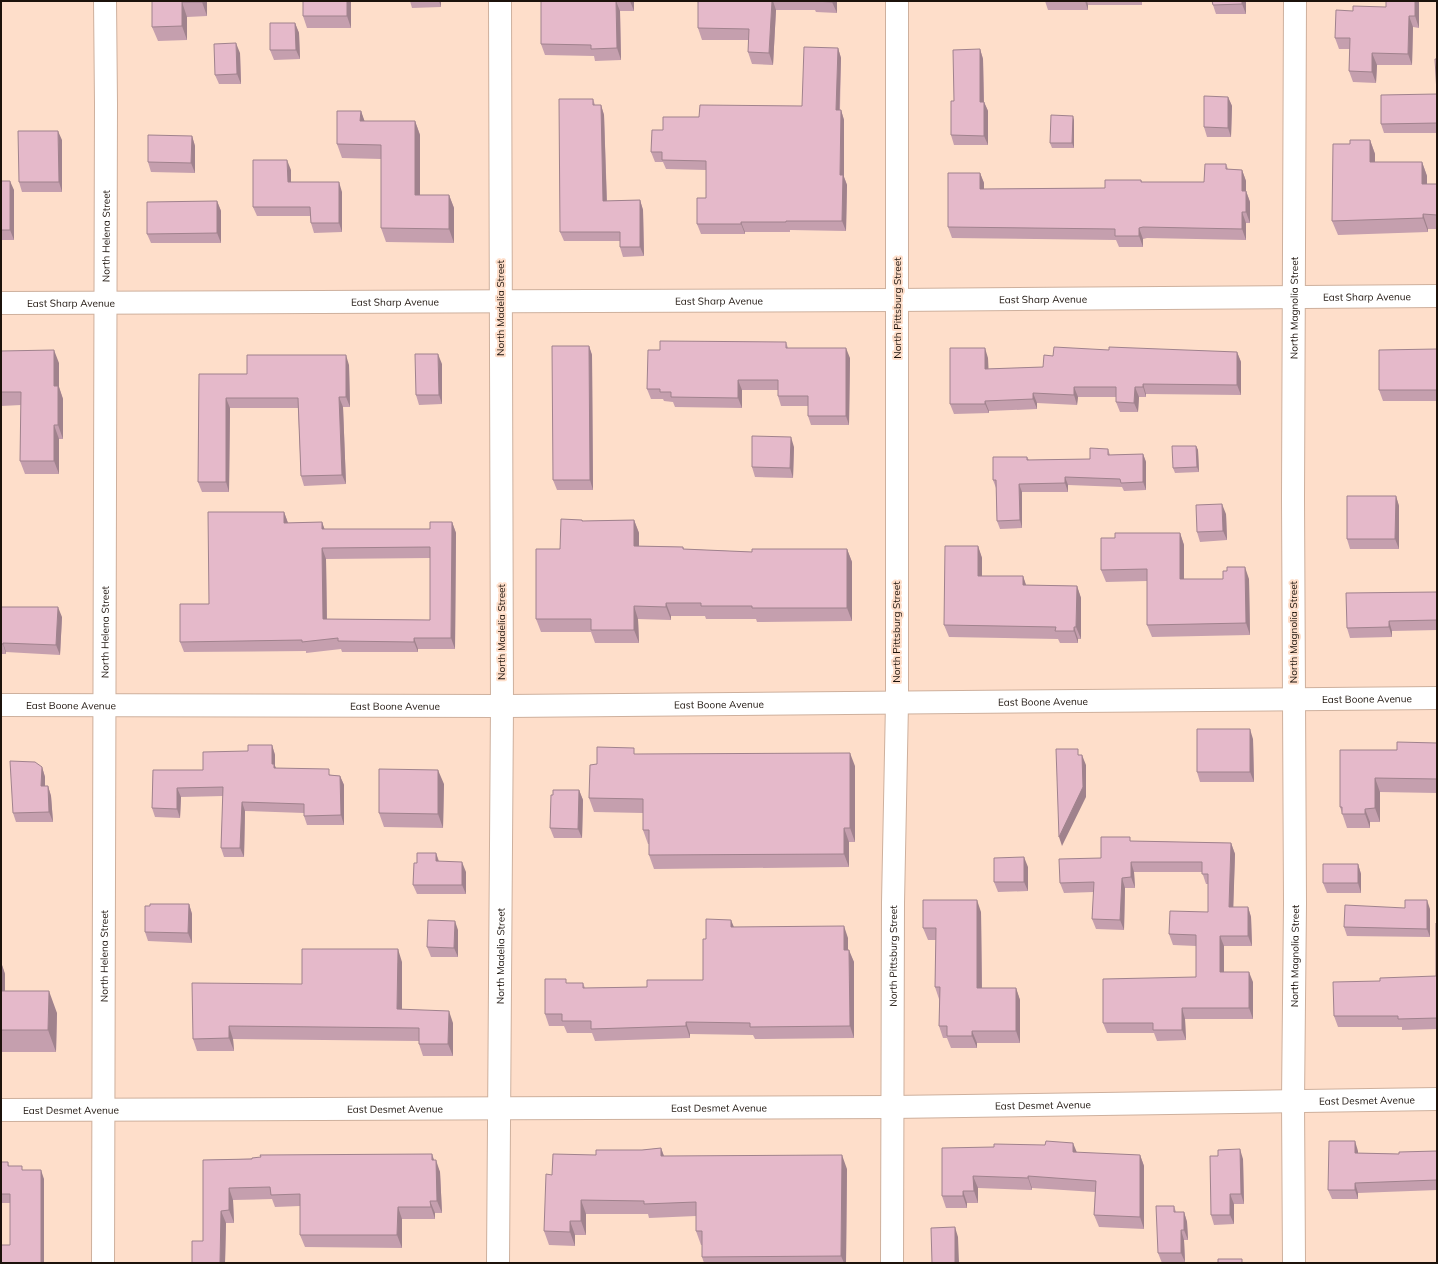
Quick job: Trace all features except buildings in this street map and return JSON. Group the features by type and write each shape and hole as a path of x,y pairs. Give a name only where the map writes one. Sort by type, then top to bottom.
{"street":[{"name":"North Helena Street","path":"103,1263 105,1"},
{"name":"North Madelia Street","path":"498,1263 502,706 500,1"},
{"name":"North Pittsburg Street","path":"892,1263 893,911 897,702 897,1"},
{"name":"North Magnolia Street","path":"1294,1263 1295,1"},
{"name":"East Sharp Avenue","path":"1,303 897,300 1437,296"},
{"name":"East Boone Avenue","path":"1,705 502,706 1437,698"},
{"name":"East Desmet Avenue","path":"1,1110 892,1107 1437,1099"}]}
